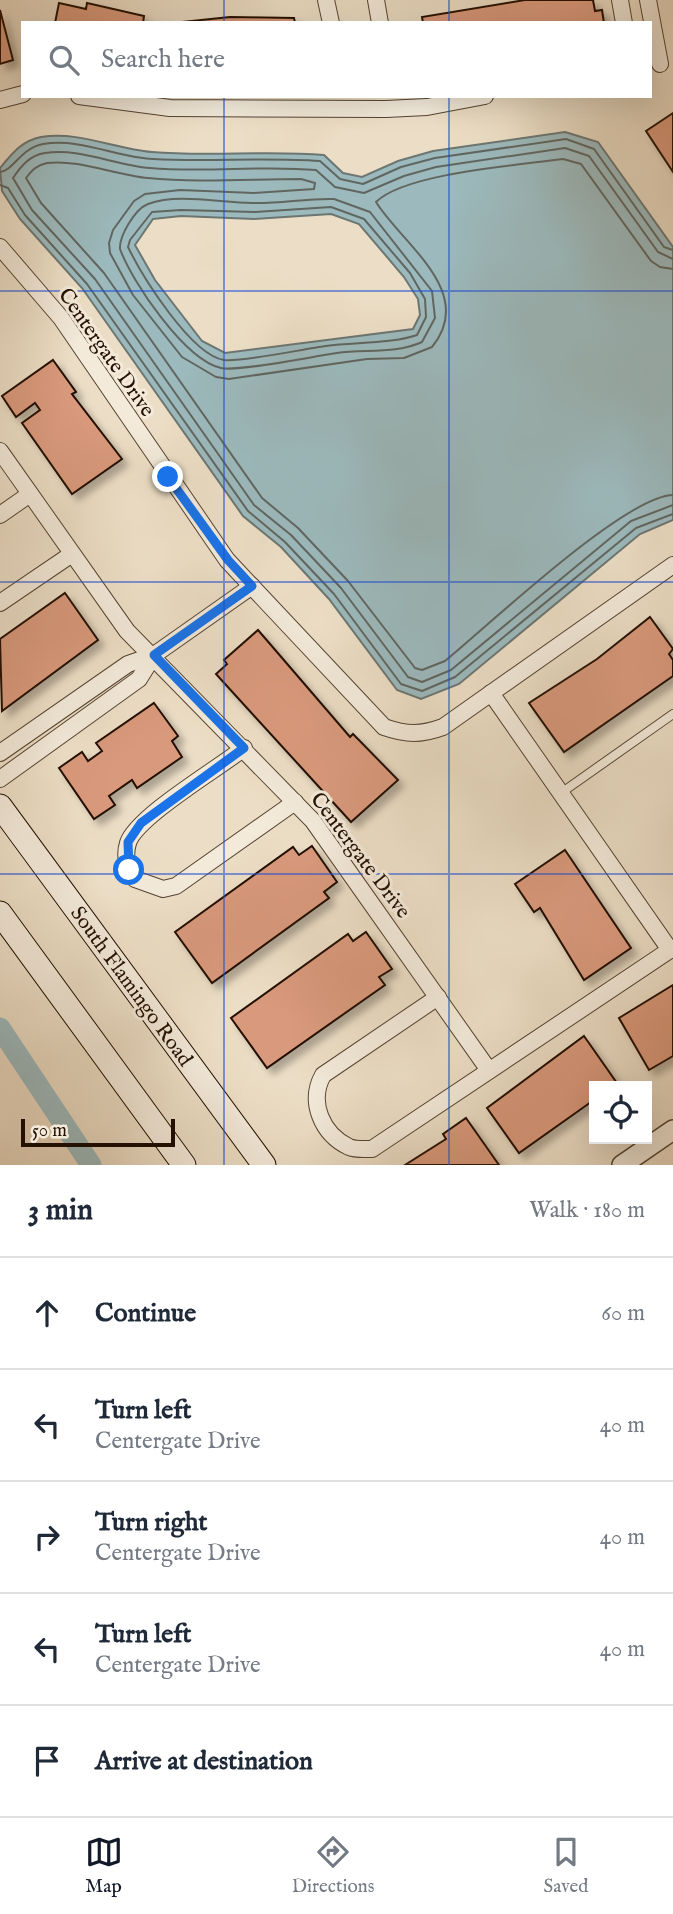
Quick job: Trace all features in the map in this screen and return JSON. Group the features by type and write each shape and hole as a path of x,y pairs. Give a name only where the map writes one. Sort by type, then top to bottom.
{"main road":[{"name":"South Flamingo Road","path":"0,806 264,1165"},
{"path":"0,913 184,1165"}],"street":[{"path":"326,0 331,21"},
{"path":"376,0 380,21"},
{"path":"620,0 624,21"},
{"path":"648,0 661,63"},
{"path":"0,100 21,95"},
{"path":"94,98 170,108 346,103 392,103 427,107 474,98"},
{"name":"Centergate Drive","path":"0,247 61,318 168,477 228,560 384,727 402,733 423,734 443,727 673,565"},
{"name":"Centergate Drive","path":"0,451 127,631 154,655 321,831 488,1069"},
{"path":"0,515 30,494"},
{"path":"0,603 72,554"},
{"path":"0,753 128,664 154,655 252,586"},
{"path":"0,779 139,679 154,655"},
{"path":"438,997 323,1075 316,1087 316,1109 333,1135 351,1148 372,1149 488,1069 672,949 491,693"},
{"path":"79,698 91,712"},
{"path":"244,748 141,823 128,842 126,858 135,879 163,889 176,886 295,802"},
{"path":"622,1165 673,1130"}],"lane":[{"path":"561,793 673,713"}],"water":[{"path":"565,132 598,142 673,247 673,520 640,534 459,684 421,699 397,690 329,599 281,547 243,516 82,288 20,219 2,191 0,168 28,142 55,136 83,138 152,152 324,155 343,173 362,177 398,161 433,151","holes":["331,214 359,224 404,277 418,299 420,315 413,329 225,353 202,341 155,280 135,245 153,219 181,216 254,219"]}],"building":[{"path":"525,0 593,0 595,11 602,10 604,21 423,21 422,17"},
{"path":"59,3 86,9 87,3 144,16 143,21 55,21"},
{"path":"0,10 13,60 0,64"},
{"path":"230,17 294,18 295,21 192,21"},
{"path":"673,113 673,172 646,131"},
{"path":"53,360 76,392 72,394 122,459 72,494 22,423 40,410 35,403 16,417 2,396"},
{"path":"65,593 98,640 2,711 0,639"},
{"path":"650,617 673,649 669,654 673,660 673,676 564,752 529,703 597,659"},
{"path":"258,630 350,737 353,734 398,780 351,822 216,674 227,664 224,660"},
{"path":"154,703 178,736 172,741 182,757 137,788 132,780 109,796 115,805 94,819 59,768 82,752 88,761 102,751 96,743"},
{"path":"312,846 337,882 324,892 329,898 212,983 175,932 293,847 299,855"},
{"path":"565,850 631,948 584,980 540,908 534,912 515,884"},
{"path":"366,932 392,969 379,977 385,985 267,1068 231,1018 348,934 353,941"},
{"path":"673,985 673,1056 649,1070 619,1018"},
{"path":"584,1036 616,1081 589,1081 589,1103 519,1153 487,1108"},
{"path":"466,1118 499,1165 405,1165 446,1139 443,1134"}],"waterway":[{"path":"0,1028 91,1165"}],"route":[{"path":"129,870 126,858 128,842 141,823 244,748 154,655 252,586 228,560 168,477"}]}
